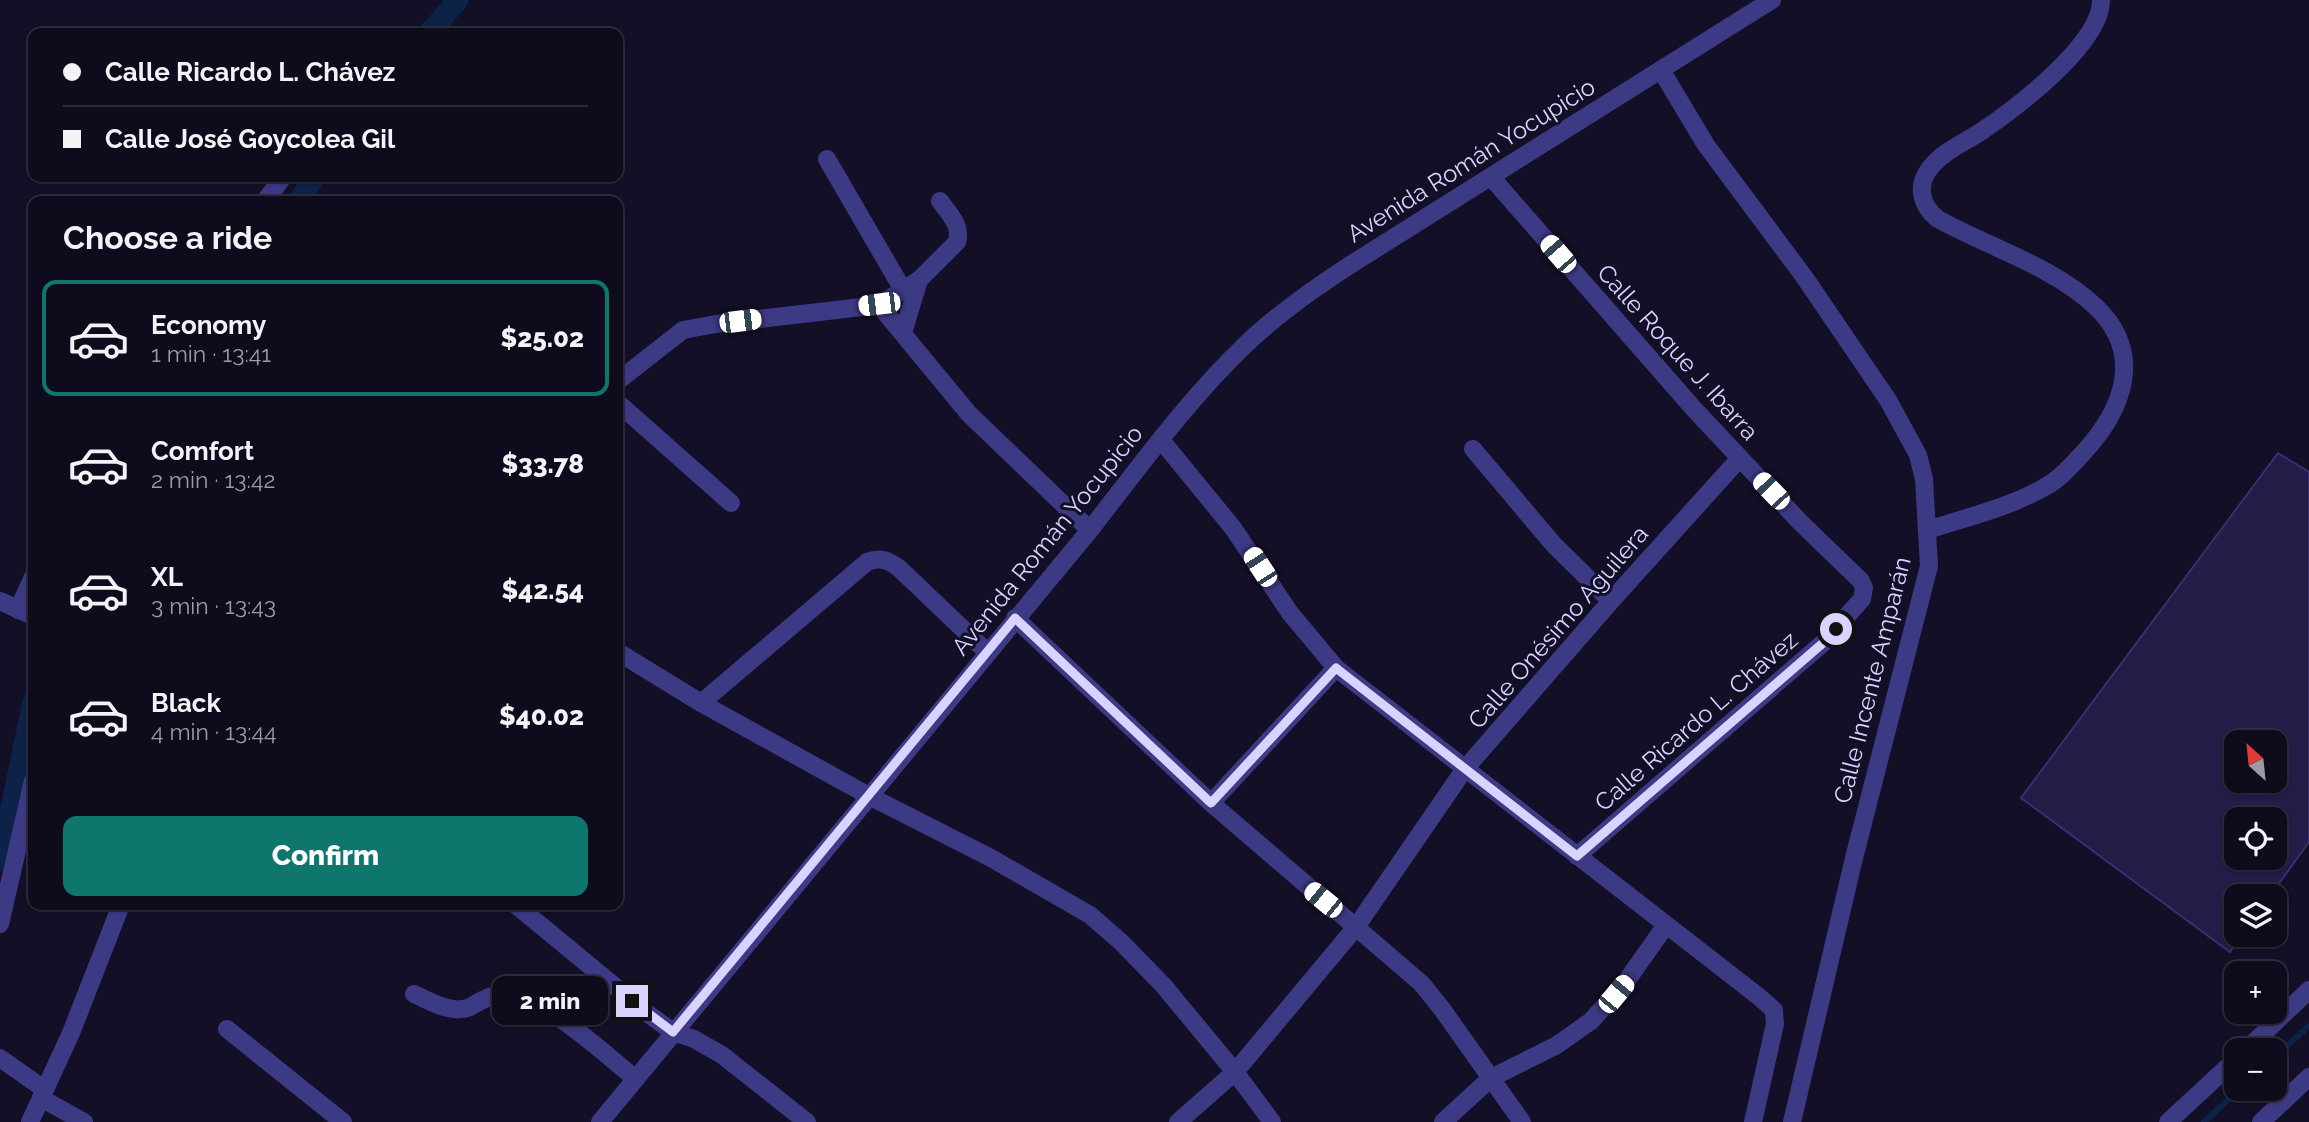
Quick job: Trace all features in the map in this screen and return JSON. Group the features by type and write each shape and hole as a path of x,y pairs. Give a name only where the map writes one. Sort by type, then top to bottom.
{"street":[{"name":"Avenida Román Yocupicio","path":"600,1122 1090,530 1161,440 1245,345 1298,301 1350,265 1657,72 1751,6 1772,0"},
{"path":"1928,530 2014,502 2047,487 2090,446 2105,427 2120,398 2125,374 2124,356 2120,343 2100,311 2050,275 1938,219 1922,201 1921,187 1928,171 1941,156 2002,117 2052,76 2094,26 2101,12 2101,0"},
{"name":"Calle Incente Amparán","path":"1657,72 1706,145 1805,278 1888,400 1918,455 1924,479 1929,566 1854,858 1792,1122"},
{"path":"827,159 903,290"},
{"name":"Calle Roque J. Ibarra","path":"1491,177 1740,458 1864,584"},
{"path":"623,377 683,330 697,326 879,304 919,280 959,238 958,226 940,201"},
{"path":"903,333 919,280"},
{"path":"879,304 969,414 1090,530"},
{"path":"623,407 731,503"},
{"path":"1161,440 1233,528 1290,613 1336,668 1774,1010 1774,1024 1753,1122"},
{"path":"1473,449 1554,545 1611,601"},
{"name":"Calle Onésimo Aguilera","path":"1178,1122 1235,1072 1356,927 1464,770 1740,458"},
{"path":"701,703 867,562 876,559 892,563 900,569 987,652"},
{"name":"Calle Ricardo L. Chávez","path":"1577,856 1823,643 1861,599 1864,584"},
{"path":"0,601 27,614"},
{"path":"1015,618 1211,803 1420,983 1442,1009 1521,1122"},
{"path":"623,655 701,703 869,796 990,858 1090,915 1157,977 1272,1122"},
{"path":"1211,803 1336,668"},
{"path":"0,924 28,826"},
{"path":"30,1122 71,1033 119,910"},
{"path":"522,910 673,1032 694,1039 722,1055 807,1122"},
{"path":"1443,1122 1491,1078 1556,1045 1591,1021 1625,983 1666,925"},
{"path":"2259,1038 2309,990"},
{"path":"414,994 456,1010 468,1008 498,995 533,1003 555,1015 636,1079"},
{"path":"227,1029 343,1122"},
{"path":"0,1058 83,1122"},
{"path":"2168,1122 2224,1070"},
{"path":"2261,1122 2309,1077"}],"building":[{"path":"2278,453 2309,472 2309,842 2279,884 2224,884 2224,947 2233,947 2230,952 2021,798"}],"waterway":[{"path":"433,28 458,0"},
{"path":"302,196 311,182"},
{"path":"0,861 28,725"},
{"path":"2287,1046 2309,1026"},
{"path":"2204,1122 2227,1101"}],"route":[{"path":"632,1001 673,1032 1015,618 1211,803 1336,668 1577,856 1836,629"}]}
